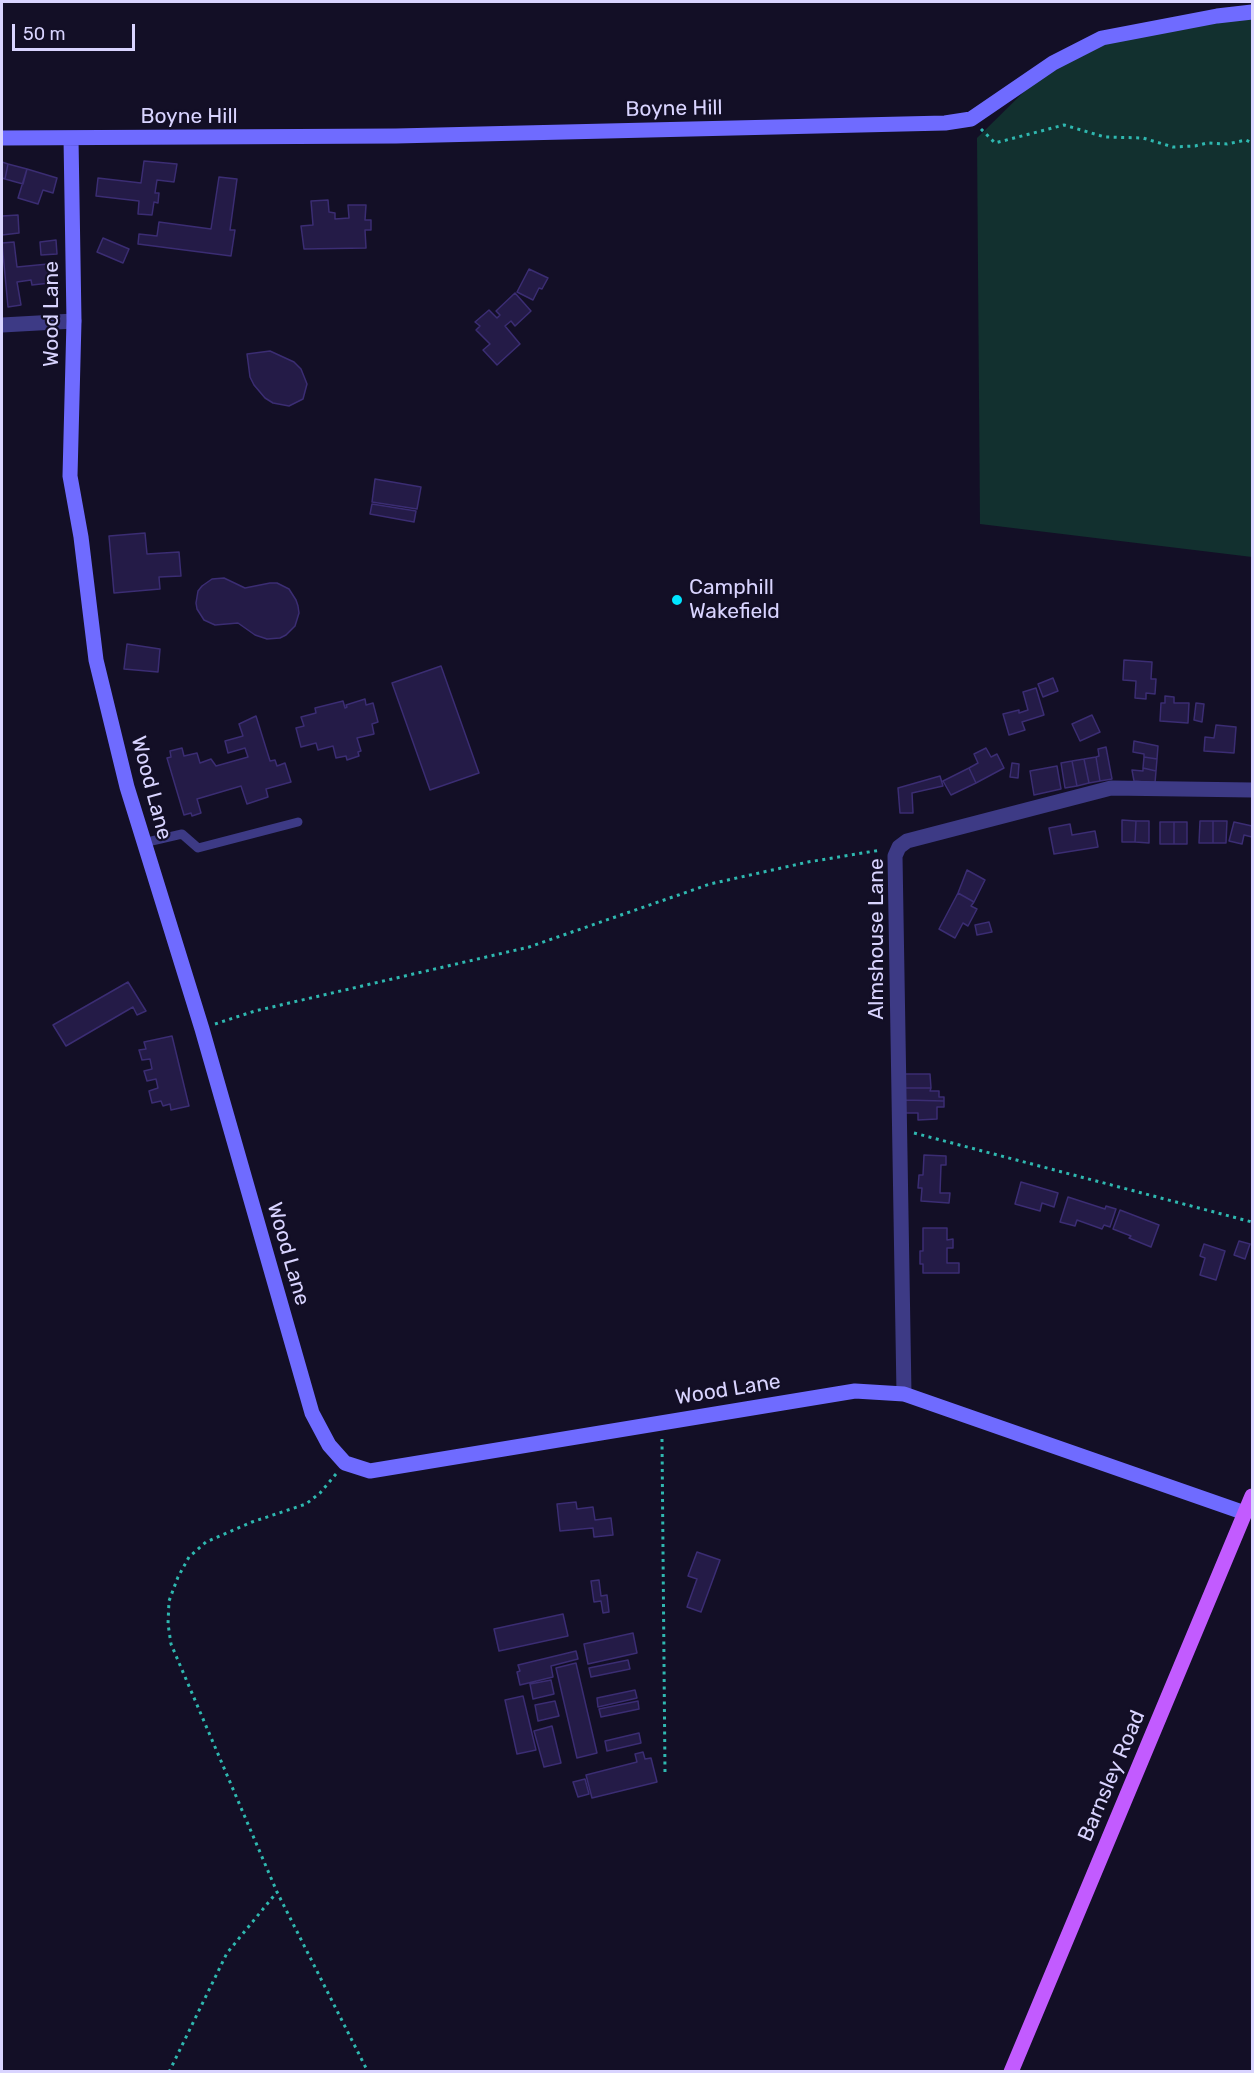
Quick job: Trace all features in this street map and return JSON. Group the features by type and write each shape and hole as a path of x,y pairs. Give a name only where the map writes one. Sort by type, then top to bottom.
{"main road":[{"name":"Barnsley Road","path":"1011,2072 1252,1496"}],"street":[{"name":"Boyne Hill","path":"3,135 71,138 420,136 945,123 971,118 1053,63 1102,38 1217,16 1252,12"},
{"name":"Wood Lane","path":"71,138 74,321 70,477 81,537 96,660 143,843 202,1029 312,1413 329,1445 345,1463 370,1471 855,1391 904,1394 1245,1513"},
{"path":"2,325 74,321"},
{"name":"Almshouse Lane","path":"904,1394 895,856 898,847 907,841 1111,788 1252,790"}],"lane":[{"path":"143,843 182,834 198,848 298,822"}],"path":[{"path":"971,118 995,142 1064,125 1105,137 1143,138 1173,147 1207,143 1227,144 1246,140 1252,143"},
{"path":"202,1029 255,1011 529,947 710,884 808,862 898,847"},
{"path":"901,1129 1252,1222"},
{"path":"662,1422 665,1773"},
{"path":"345,1463 320,1493 306,1504 252,1522 206,1542 189,1557 169,1601 168,1624 171,1644 277,1892 368,2072"},
{"path":"169,2072 228,1953 277,1892"}],"green space":[{"path":"1252,12 1252,557 980,524 977,138 1053,63 1102,38"}],"building":[{"path":"144,161 177,164 174,182 157,180 155,193 159,193 158,203 154,202 152,215 138,214 139,201 96,196 98,178 141,183"},
{"path":"2,162 8,164 5,179 2,178"},
{"path":"8,164 27,169 23,184 5,179"},
{"path":"27,169 57,178 53,193 43,190 38,204 18,198"},
{"path":"219,177 237,179 230,230 235,230 231,256 138,244 139,234 157,236 159,222 211,229"},
{"path":"328,200 329,212 335,213 335,219 349,218 348,205 366,205 365,220 371,220 371,230 365,230 366,248 304,249 301,226 313,225 311,201"},
{"path":"18,215 19,233 2,235 2,216"},
{"path":"103,238 129,249 123,263 97,252"},
{"path":"56,240 57,254 41,255 40,242"},
{"path":"14,242 17,267 48,264 50,283 32,285 31,280 17,282 21,305 8,307 2,243"},
{"path":"529,269 548,278 542,289 539,288 533,300 517,292"},
{"path":"515,293 531,311 515,326 511,321 505,326 520,344 497,365 483,350 490,344 476,330 480,326 475,322 489,310 497,318 500,315 496,311"},
{"path":"270,351 294,362 301,369 307,384 303,399 289,406 273,403 265,398 254,385 250,377 247,354"},
{"path":"375,479 421,487 417,509 372,502"},
{"path":"372,504 416,511 414,522 370,514"},
{"path":"145,533 147,554 179,552 181,576 159,577 160,589 114,593 109,536"},
{"path":"224,578 245,588 277,583 289,589 298,606 299,613 295,626 280,638 267,639 255,635 238,623 215,625 204,620 197,609 198,591 212,579"},
{"path":"127,644 160,649 158,672 124,669"},
{"path":"1124,660 1152,662 1151,679 1156,679 1155,694 1146,693 1146,699 1135,698 1136,681 1123,680"},
{"path":"441,666 479,773 430,790 392,683"},
{"path":"1053,678 1058,691 1043,697 1038,684"},
{"path":"1036,688 1044,715 1022,722 1025,730 1009,735 1003,714 1028,710 1023,692"},
{"path":"1165,696 1174,697 1174,703 1189,703 1188,723 1160,721 1161,703 1165,703"},
{"path":"365,699 366,705 373,703 378,722 372,724 374,734 357,738 361,751 358,752 359,756 347,760 346,756 336,758 333,746 318,750 316,743 301,747 296,728 304,726 301,717 316,713 315,708 343,701 345,708 346,705"},
{"path":"1196,703 1204,704 1202,722 1194,720"},
{"path":"1092,715 1100,732 1080,741 1072,724"},
{"path":"256,716 270,761 275,760 277,766 285,763 291,782 266,789 268,797 247,804 241,786 197,799 201,813 192,816 191,813 184,815 167,758 171,757 170,751 182,748 184,756 197,753 200,763 211,759 216,766 248,757 245,748 228,753 225,741 243,736 239,724"},
{"path":"1216,725 1236,727 1234,753 1204,751 1205,737 1214,738"},
{"path":"1134,741 1158,746 1157,759 1133,752"},
{"path":"1106,747 1112,779 1100,781 1096,757 1099,756 1098,749"},
{"path":"986,748 991,757 997,754 1004,768 976,783 969,768 978,763 974,754"},
{"path":"1096,757 1100,781 1089,783 1084,759"},
{"path":"1144,757 1157,759 1156,771 1143,768"},
{"path":"1084,759 1089,783 1077,786 1072,761"},
{"path":"1072,761 1077,786 1065,788 1061,763"},
{"path":"1012,763 1019,764 1018,778 1010,777"},
{"path":"1057,766 1061,789 1034,795 1030,771"},
{"path":"969,768 976,783 951,795 943,781"},
{"path":"1143,768 1156,771 1155,783 1134,781 1132,770 1143,771"},
{"path":"940,776 943,786 912,793 913,813 900,813 898,788"},
{"path":"1122,820 1136,821 1135,842 1122,842"},
{"path":"1136,821 1149,821 1149,843 1135,842"},
{"path":"1200,821 1213,821 1213,843 1199,843"},
{"path":"1213,821 1227,821 1226,843 1213,843"},
{"path":"1160,822 1174,822 1174,844 1160,844"},
{"path":"1174,822 1187,822 1187,844 1174,844"},
{"path":"1234,822 1252,826 1252,837 1244,835 1242,844 1229,841"},
{"path":"1070,824 1072,835 1095,831 1098,847 1054,854 1049,828"},
{"path":"967,870 985,880 974,902 958,893"},
{"path":"958,893 974,902 971,906 977,909 968,926 963,923 955,938 939,929"},
{"path":"989,922 992,932 977,935 975,925"},
{"path":"128,982 146,1011 137,1015 133,1007 66,1046 53,1025"},
{"path":"172,1036 189,1106 171,1110 170,1104 163,1106 161,1101 152,1103 149,1091 158,1088 156,1079 147,1081 144,1071 152,1069 150,1059 142,1060 139,1050 146,1049 144,1042"},
{"path":"905,1074 930,1074 931,1088 905,1088"},
{"path":"905,1088 931,1088 930,1091 939,1091 939,1097 944,1097 944,1101 905,1100"},
{"path":"905,1100 944,1101 944,1107 937,1107 937,1119 918,1120 918,1113 905,1113"},
{"path":"924,1155 946,1156 946,1165 941,1165 940,1193 950,1193 949,1203 921,1201 922,1188 918,1188 919,1175 923,1175"},
{"path":"1021,1182 1058,1193 1054,1207 1042,1203 1040,1211 1015,1204"},
{"path":"1068,1197 1105,1209 1106,1206 1116,1209 1110,1227 1104,1225 1102,1229 1077,1220 1075,1226 1060,1222"},
{"path":"1120,1210 1159,1225 1151,1247 1113,1229"},
{"path":"923,1228 947,1228 947,1240 953,1239 953,1248 947,1248 947,1263 959,1263 959,1273 923,1273 920,1251 923,1251"},
{"path":"1239,1241 1250,1244 1245,1259 1234,1255"},
{"path":"1204,1244 1225,1251 1216,1280 1200,1275 1205,1258 1200,1256"},
{"path":"576,1502 577,1509 593,1507 595,1520 611,1518 613,1535 594,1537 593,1528 560,1531 557,1504"},
{"path":"697,1552 720,1560 701,1612 687,1607 697,1579 688,1576"},
{"path":"599,1580 601,1596 607,1595 609,1612 603,1613 601,1601 594,1602 591,1581"},
{"path":"563,1614 568,1636 499,1651 494,1629"},
{"path":"633,1633 637,1653 588,1664 584,1644"},
{"path":"576,1651 578,1659 551,1666 553,1677 520,1685 518,1665"},
{"path":"628,1660 630,1669 591,1677 589,1668"},
{"path":"576,1663 597,1753 577,1758 556,1668"},
{"path":"551,1680 554,1694 533,1699 530,1684"},
{"path":"635,1690 637,1698 598,1707 597,1698"},
{"path":"523,1696 536,1750 517,1754 505,1700"},
{"path":"555,1701 559,1716 538,1721 535,1705"},
{"path":"638,1701 639,1709 601,1717 599,1709"},
{"path":"552,1726 561,1763 544,1767 534,1731"},
{"path":"639,1733 641,1743 607,1751 605,1741"},
{"path":"643,1752 645,1759 651,1758 657,1782 592,1798 586,1775 637,1762 635,1754"},
{"path":"585,1779 589,1794 578,1797 573,1782"}],"place":[{"name":"Camphill Wakefield","path":"677,600"}]}
